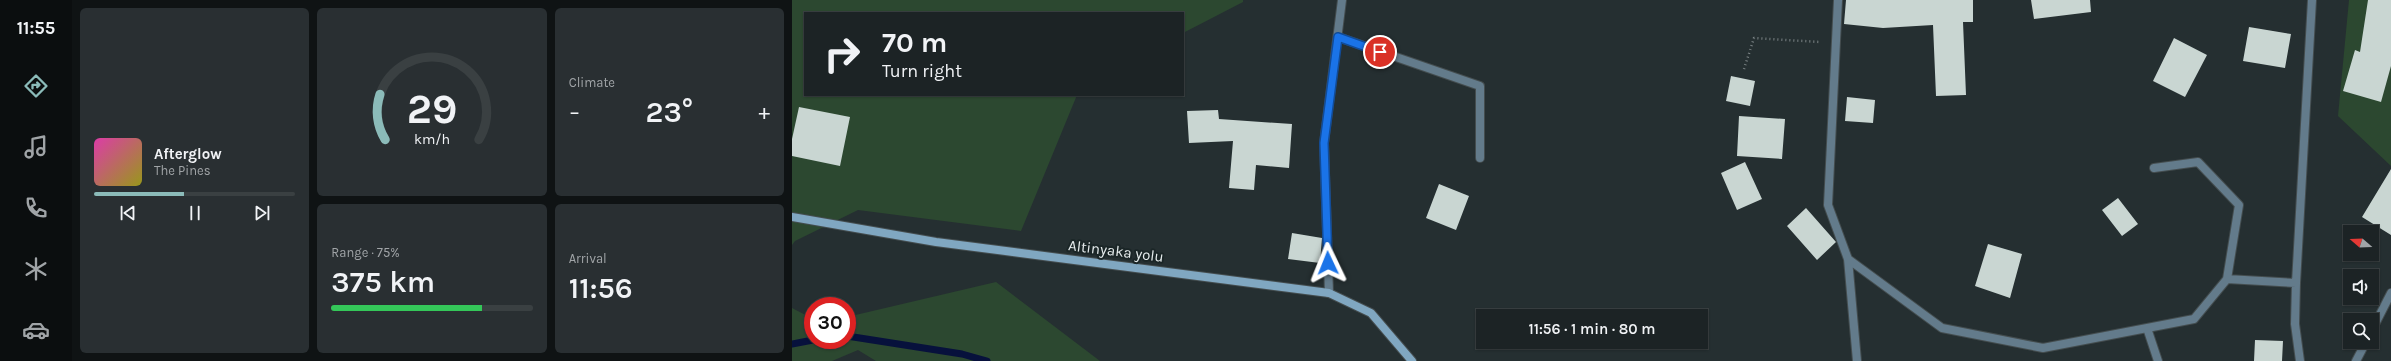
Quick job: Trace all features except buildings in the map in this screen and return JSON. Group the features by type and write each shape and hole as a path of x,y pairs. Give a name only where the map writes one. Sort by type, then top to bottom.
{"main road":[{"name":"Altinyaka yolu","path":"792,217 936,242 1329,293 1371,313 1412,361"}],"street":[{"path":"1329,293 1324,143 1342,0"},
{"path":"1838,0 1828,205 1848,259 1857,361"},
{"path":"2300,361 2295,324 2296,283 2312,0"},
{"path":"1338,37 1480,86 1480,158"},
{"path":"1848,259 1942,328 2043,348 2194,319 2227,279 2239,205 2198,162 2154,168"},
{"path":"2227,279 2296,283"},
{"path":"2379,316 2391,293"},
{"path":"2147,328 2158,361"},
{"path":"2356,361 2362,349"}],"path":[{"path":"1744,69 1754,38 1836,43"}],"green space":[{"path":"792,0 1243,0 1243,2 1184,32 1184,12 804,12 804,96 1077,96 1021,231 858,210 795,241 792,245"},
{"path":"2349,0 2391,0 2391,166 2338,116"},
{"path":"996,282 1100,361 876,361 858,350 832,361 792,361 792,308 804,314 804,349 856,349 856,315"}],"waterway":[{"path":"856,337 962,354 987,361"},
{"path":"792,344 804,342"}],"route":[{"path":"1328,263 1324,143 1338,37 1380,52"}]}
